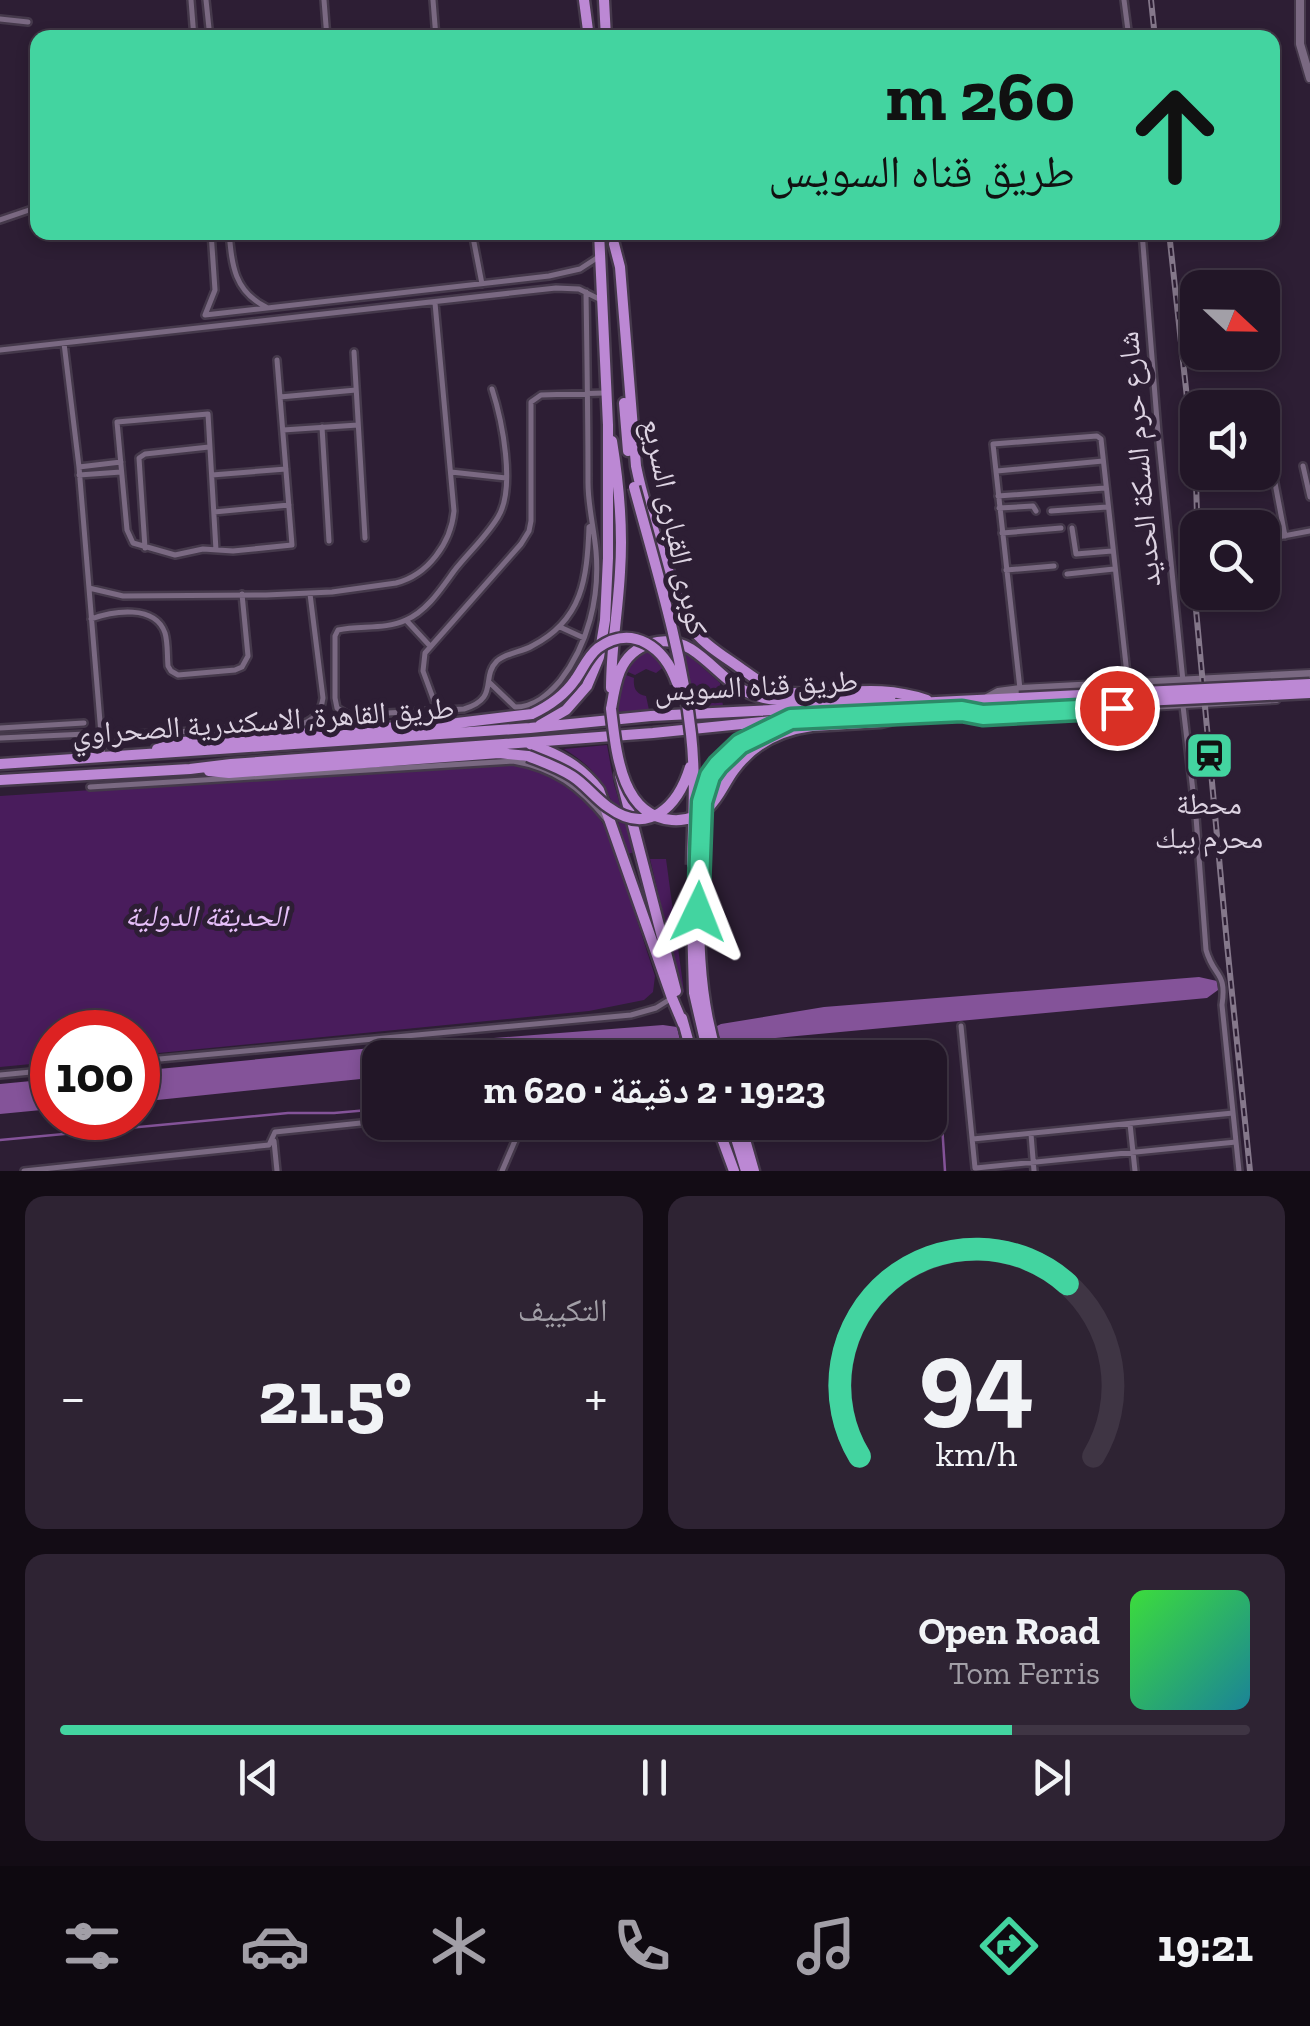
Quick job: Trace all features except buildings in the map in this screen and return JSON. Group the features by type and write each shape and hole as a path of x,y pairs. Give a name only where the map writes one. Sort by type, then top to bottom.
{"highway":[{"path":"584,0 588,30"},
{"path":"604,0 606,30"},
{"path":"530,728 574,703 587,686 599,657 605,620 608,426 600,240"},
{"path":"614,240 636,466 670,576 691,627 704,642 775,690 880,690 933,702"},
{"name":"كوبرى القبارى السريع","path":"614,240 629,456 686,696 693,758 692,968 704,1040"},
{"name":"كوبرى القبارى السريع","path":"608,426 620,504 621,554 611,709 618,765 688,1040"},
{"path":"152,753 182,742 520,717 556,701 597,649 622,639 642,641 662,653 686,696"},
{"path":"611,709 624,663 642,646 659,642 677,643 750,694 780,701 912,695"},
{"path":"1019,698 1310,684"},
{"path":"1019,698 1310,695"},
{"name":"طريق قناه السويس","path":"530,728 651,716 1019,698"},
{"name":"طريق قناه السويس","path":"525,742 791,719 962,711 1019,698"},
{"path":"618,765 646,811 669,820 686,820 708,808 742,760 759,745 790,730 881,722 913,713"},
{"path":"714,1040 704,1000 698,912 702,802 710,776 728,755 755,736 791,719"},
{"name":"طريق القاهرة, الاسكندرية الصحراوي","path":"0,764 530,728"},
{"path":"525,742 568,760 590,777 599,790 683,1024"},
{"name":"طريق القاهرة, الاسكندرية الصحراوي","path":"0,780 89,781 232,764 525,742"},
{"path":"198,769 229,773 499,753 534,759 574,777 604,805 635,818 654,816 671,806 684,786 693,758"},
{"path":"723,1140 734,1171"},
{"path":"738,1140 750,1171"},
{"path":"744,1140 750,1171"}],"street":[{"path":"191,0 193,30"},
{"path":"206,0 209,30"},
{"path":"324,0 326,30"},
{"path":"433,0 435,30"},
{"path":"1124,0 1128,30"},
{"path":"1300,0 1300,44 1310,78"},
{"path":"0,19 28,22"},
{"path":"0,220 30,210"},
{"path":"212,240 215,290 205,315 530,279 574,272 600,256"},
{"path":"229,240 237,280 254,300 269,308"},
{"path":"474,240 482,284"},
{"name":"شارع حرم السكة الحديد","path":"1143,240 1184,681"},
{"path":"0,350 556,288 586,291 602,301"},
{"path":"490,684 513,706 522,708 549,693 566,673 591,614 596,576 588,487 586,291"},
{"path":"89,588 123,596 310,594 396,583 422,571 444,544 454,511 435,303"},
{"path":"64,343 102,758"},
{"path":"354,352 365,538"},
{"path":"216,550 208,414 118,422 127,534 133,543 175,555 202,549 216,550 233,550 292,545 276,360"},
{"path":"492,389 503,430 504,504 495,522 428,604 393,624 338,630 336,706 349,715 473,706 483,698 491,670 500,659 536,644 572,612 584,585 592,525"},
{"path":"280,398 356,390"},
{"path":"438,710 423,666 425,653 529,531 533,400 541,395 607,393"},
{"path":"282,430 358,425"},
{"path":"322,427 328,541"},
{"path":"1019,698 993,444 1097,436 1101,439 1128,684"},
{"path":"145,548 139,458 144,454 210,446"},
{"path":"996,471 1104,461"},
{"path":"78,467 121,462"},
{"path":"1304,466 1310,497"},
{"path":"212,475 286,469"},
{"path":"79,475 122,472"},
{"path":"452,472 506,478"},
{"path":"998,496 1106,488"},
{"path":"1276,490 1285,536"},
{"path":"214,512 289,504"},
{"path":"999,508 1033,506 1036,511"},
{"path":"1051,512 1108,507"},
{"path":"1002,533 1061,528"},
{"path":"1072,528 1076,554 1112,551"},
{"path":"1280,537 1310,531"},
{"path":"1006,570 1054,566"},
{"path":"1066,574 1114,569"},
{"path":"92,618 121,612 152,617 164,631 168,666 178,675 235,670 242,667 248,656 242,594"},
{"path":"101,736 299,725 310,721 320,709 322,698 310,594"},
{"path":"406,620 430,646"},
{"path":"560,626 584,638"},
{"name":"طريق قناه السويس","path":"1019,698 1128,684 1310,674"},
{"name":"طريق قناه السويس","path":"962,711 983,715 1182,706 1310,695"},
{"path":"1182,706 1196,817 1206,950 1224,983 1222,1005 1239,1171"},
{"path":"0,728 84,723"},
{"path":"0,738 86,734"},
{"path":"89,781 513,761 550,771 572,784 615,832"},
{"path":"160,1060 631,1015 656,1008 672,998"},
{"path":"961,1026 976,1170 1236,1142"},
{"path":"0,1075 30,1072"},
{"path":"973,1138 1233,1113"},
{"path":"274,1133 362,1123"},
{"path":"1130,1124 1135,1171"},
{"path":"24,1171 269,1145 274,1133"},
{"path":"274,1133 277,1171"},
{"path":"1030,1133 1034,1171"},
{"path":"502,1171 515,1140"}],"green space":[{"path":"650,649 665,666 656,673 646,669 626,675 634,678 636,690 646,696 649,710 617,712 624,675"},
{"path":"684,651 720,683 723,706 692,707 681,655"},
{"path":"607,745 634,852 628,854 601,782 564,749"},
{"name":"الحديقة الدولية","path":"503,763 538,769 578,793 609,834 655,976 653,992 644,1000 589,1011 160,1053 160,1010 30,1010 30,1064 0,1067 0,796"},
{"path":"650,859 666,859 682,993"}],"shaded area":[{"path":"1199,977 1217,981 1218,990 1207,998 754,1040 721,1040 715,1027 824,1007"},
{"path":"663,1025 677,1027 680,1040 467,1040"},
{"path":"362,1049 362,1079 160,1100 160,1069"},
{"path":"30,1081 30,1111 0,1114 0,1084"}],"waterway":[{"path":"0,1140 288,1113 362,1111"},
{"path":"943,1140 945,1171"}],"railway":[{"path":"1151,0 1154,30"},
{"path":"1170,240 1196,481 1194,588 1250,1171"}],"place":[{"name":"محطة محرم بيك","path":"1209,755"}],"route":[{"path":"698,912 700,815 705,788 718,765 755,736 791,719 1117,708"}]}
